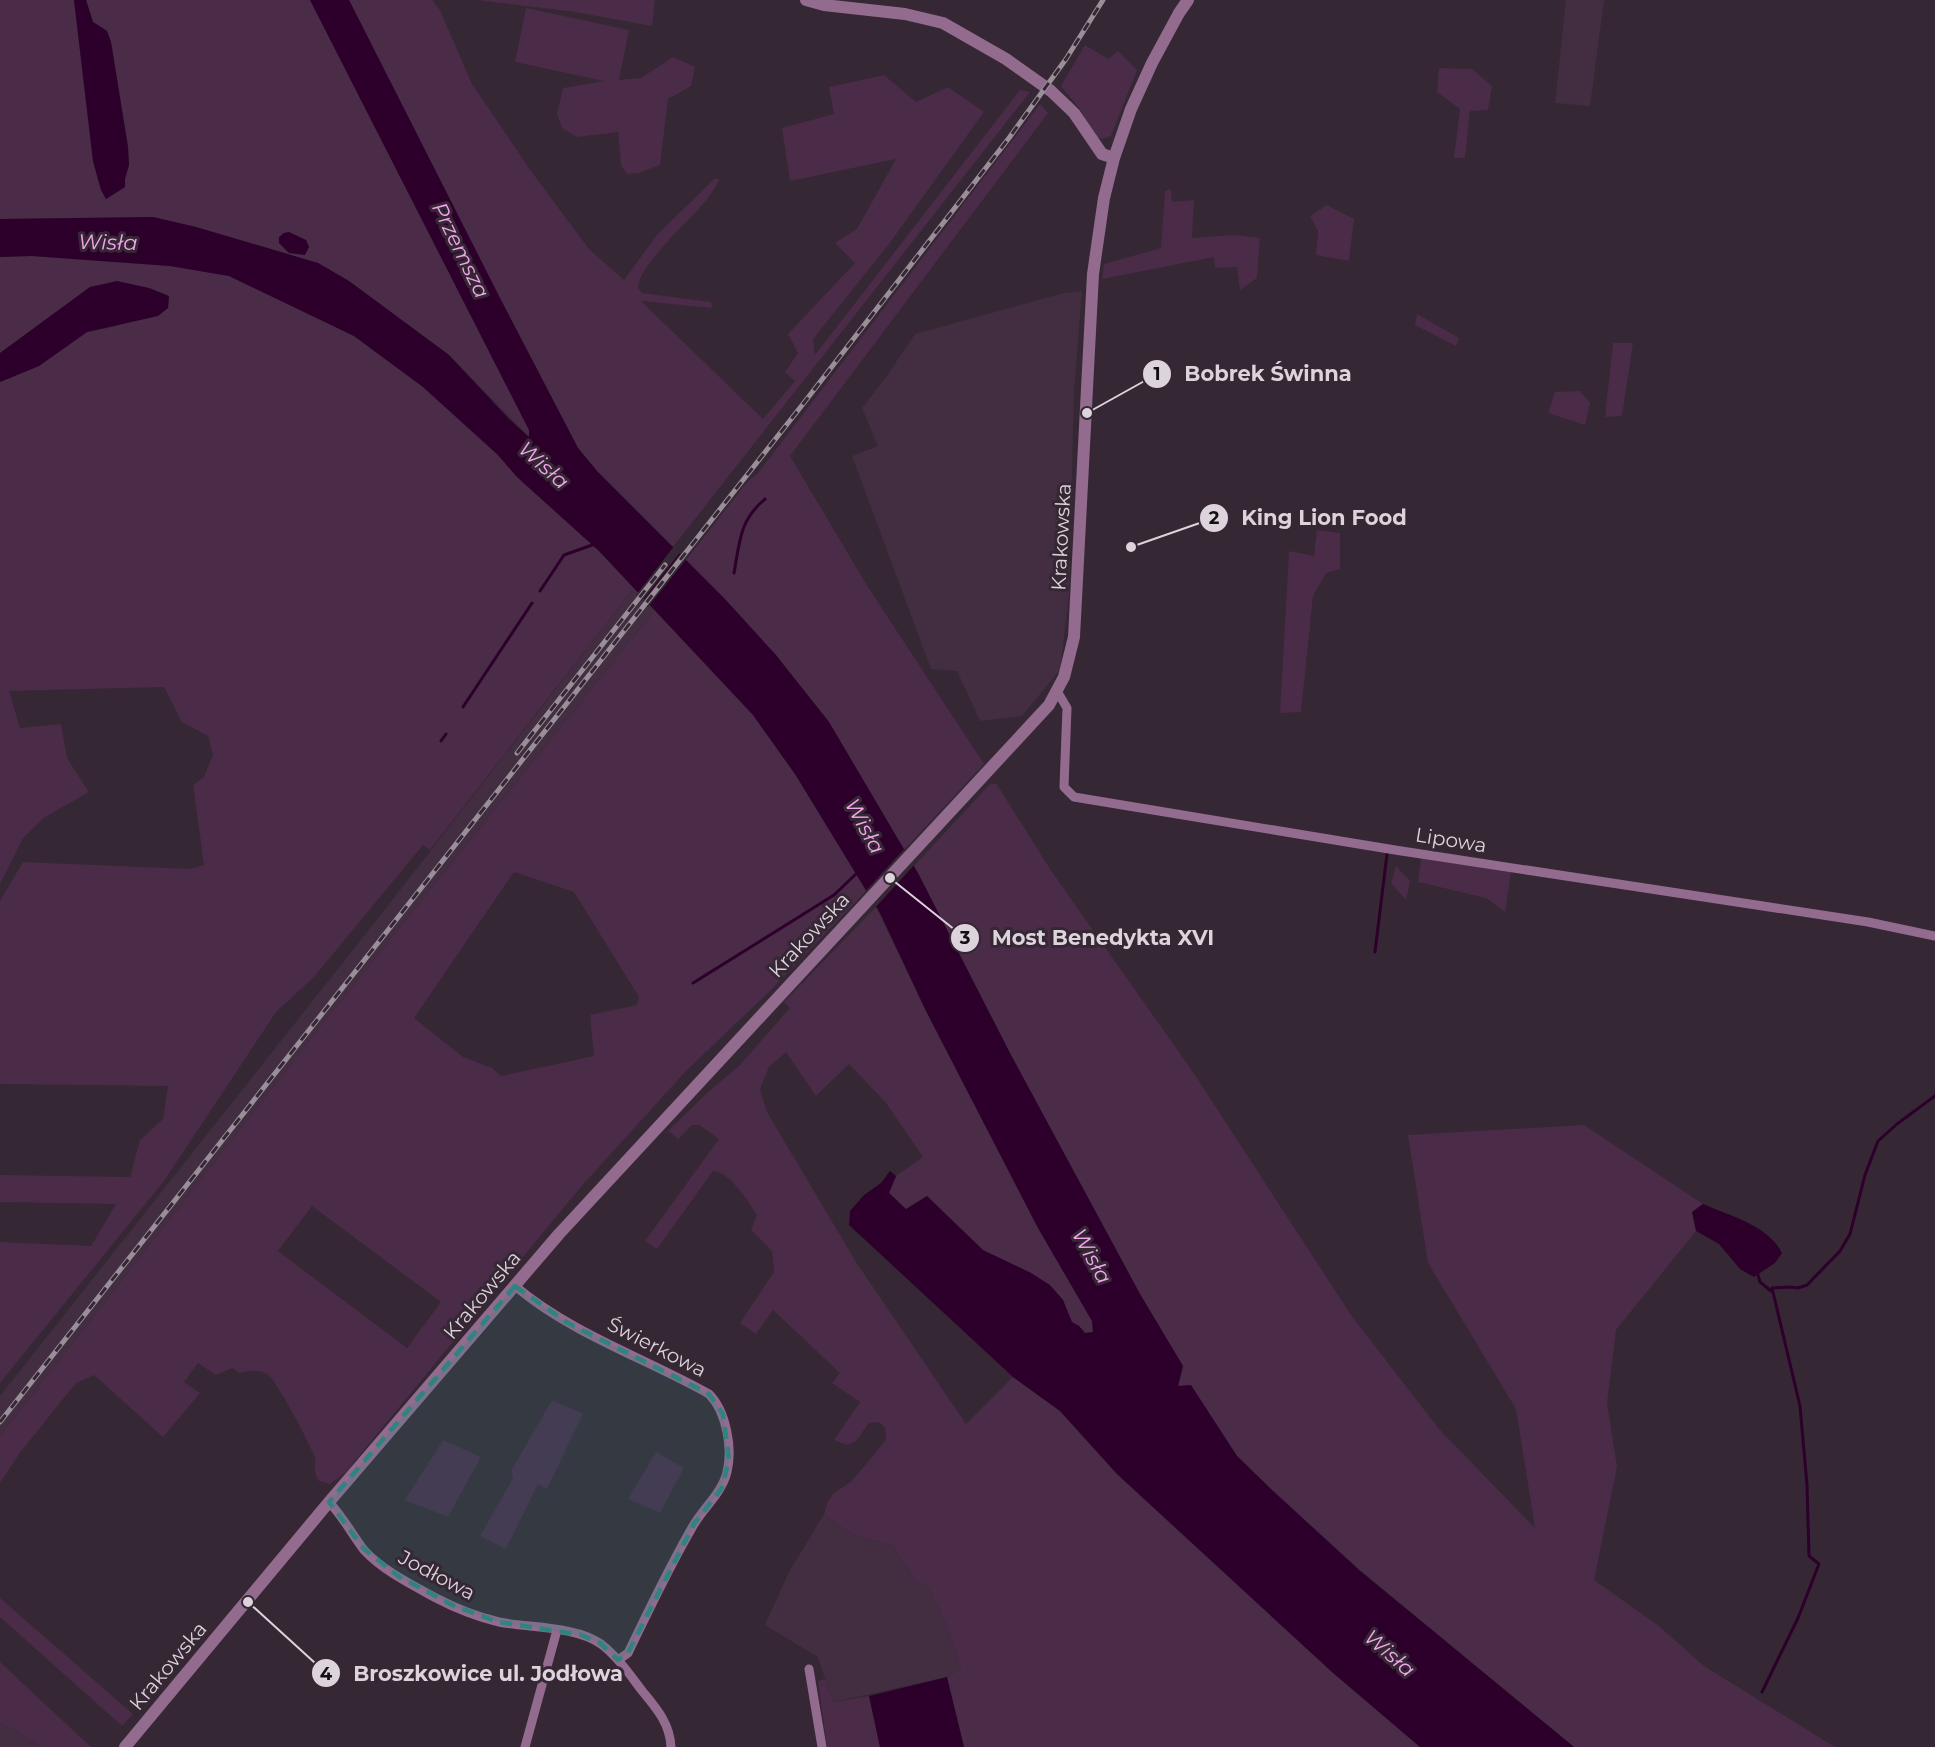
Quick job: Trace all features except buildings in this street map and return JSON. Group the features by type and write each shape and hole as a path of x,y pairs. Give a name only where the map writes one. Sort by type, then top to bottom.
{"street":[{"path":"806,0 824,5 905,14 943,23 990,50 1052,91 1074,112 1102,154 1114,158"},
{"name":"Krakowska","path":"125,1747 329,1502 559,1234 1050,705 1064,677 1074,637 1094,274 1104,198 1114,158 1131,109 1152,63 1188,0"},
{"name":"Lipowa","path":"1057,691 1067,708 1064,787 1074,797 1395,850 1868,922 1935,936"},
{"name":"Świerkowa","path":"515,1286 568,1323 709,1394 718,1402 723,1414 729,1459 722,1488 694,1524 628,1653 618,1660"},
{"name":"Jodłowa","path":"329,1502 347,1522 364,1549 377,1562 436,1598 498,1622 557,1630 581,1635 600,1643 618,1660 665,1719 671,1747"},
{"path":"525,1747 557,1630"},
{"path":"810,1669 822,1747"}],"highlighted area":[{"path":"515,1286 568,1323 709,1394 723,1414 729,1459 722,1488 694,1524 628,1653 618,1660 600,1643 581,1635 498,1622 452,1605 398,1576 364,1549 329,1502"}],"shaded area":[{"path":"0,0 74,0 93,161 101,190 106,199 125,187 129,165 128,147 111,42 107,31 93,22 86,0 310,0 529,430 529,437 449,355 349,281 318,263 196,227 153,217 0,219"},
{"path":"349,0 432,0 440,10 472,84 531,171 589,249 624,280 657,235 714,179 720,179 704,203 655,256 640,279 638,288 642,293 711,302 712,308 641,301 763,419 795,381 785,372 798,353 788,334 855,263 835,243 857,229 896,159 790,181 782,128 834,114 829,87 884,75 916,102 948,87 984,112 889,244 813,339 815,355 1020,90 1030,92 673,547 597,471 578,448"},
{"path":"477,0 655,0 652,26 575,12"},
{"path":"1566,0 1604,0 1590,106 1555,103"},
{"path":"526,8 629,30 619,80 641,78 673,57 695,67 691,86 668,99 660,165 639,173 627,174 621,165 618,132 577,137 562,128 557,114 563,88 604,81 515,62"},
{"path":"1085,45 1108,59 1118,51 1137,70 1111,136 1103,139 1095,137 1080,109 1061,86"},
{"path":"1439,68 1472,69 1492,86 1488,110 1470,111 1465,158 1454,158 1460,109 1437,92"},
{"path":"1040,104 1048,113 790,456 868,587 984,764 904,850 829,722 775,655 686,560 747,482 758,473"},
{"path":"1171,189 1172,202 1194,200 1192,238 1234,235 1260,238 1257,278 1240,290 1237,267 1215,268 1214,257 1102,279 1104,264 1161,248 1165,191"},
{"path":"1327,205 1354,219 1349,261 1316,255 1318,231 1310,216"},
{"path":"32,256 170,266 229,276 354,336 423,387 599,551 634,588 430,850 423,845 314,977 276,1012 164,1181 0,1383 0,1242 91,1246 116,1204 0,1202 0,1175 130,1177 140,1140 163,1119 168,1086 0,1084 0,901 23,862 190,869 204,865 193,785 204,777 213,755 208,736 182,722 164,687 9,691 20,728 61,724 67,758 89,792 45,817 23,838 0,884 0,382 39,366 87,332 113,327 168,308 169,296 149,288 90,287 0,353 0,257"},
{"path":"1082,291 1074,392 1069,595 1060,670 1022,716 980,721 957,671 931,669 852,456 878,446 862,408 915,334 1064,293"},
{"path":"1417,314 1459,338 1456,346 1415,325"},
{"path":"1613,343 1633,343 1622,416 1605,417"},
{"path":"1580,391 1590,403 1585,425 1548,413 1555,392"},
{"path":"1317,530 1340,533 1340,569 1326,573 1313,596 1301,712 1280,713 1289,551 1314,556"},
{"path":"634,588 655,610 319,1028 0,1436 0,1396 390,903"},
{"path":"655,610 753,715 795,774 866,891 770,991 686,1071 579,1189 345,1473 330,1484 319,1481 315,1473 315,1458 311,1448 285,1399 267,1374 257,1371 240,1373 232,1368 216,1375 198,1363 184,1382 200,1393 163,1437 94,1375 76,1383 19,1454 0,1483 0,1436 319,1028","holes":["514,872 574,892 639,997 637,1005 590,1015 594,1056 501,1076 492,1068 463,1057 414,1018","312,1206 441,1302 407,1348 278,1251"]},
{"path":"996,783 1052,872 1195,1075 1351,1315 1439,1429 1535,1528 1516,1409 1428,1263 1408,1135 1584,1125 1703,1204 1692,1212 1696,1231 1616,1330 1607,1403 1617,1467 1594,1580 1659,1626 1704,1666 1835,1747 1574,1747 1360,1570 1237,1456 1191,1386 1178,1387 1183,1366 1140,1294 1011,1055 914,866 989,785"},
{"path":"1421,858 1511,872 1505,912 1486,898 1418,882"},
{"path":"1396,866 1410,881 1406,900 1391,883"},
{"path":"876,907 926,1011 1038,1228 1092,1321 1093,1332 1085,1333 1071,1322 1063,1300 1031,1273 983,1251 927,1197 906,1210 889,1193 896,1176 923,1157 886,1103 849,1064 816,1096 786,1052 769,1067 760,1089 767,1112 856,1262 966,1424 1013,1377 1060,1411 1117,1474 1332,1672 1420,1747 964,1747 947,1677 961,1668 947,1627 929,1588 914,1579 893,1546 851,1534 824,1514 828,1501 834,1493 852,1481 886,1440 885,1428 879,1422 869,1423 856,1441 847,1445 834,1440 860,1402 832,1383 840,1373 773,1310 756,1334 740,1323 774,1272 772,1251 751,1230 757,1215 732,1182 713,1171 657,1249 645,1241 719,1139 699,1125 692,1125 678,1139 668,1131 739,1066 790,1008 784,1002"},
{"path":"552,1400 583,1414 547,1489 538,1484 506,1549 480,1536 513,1478 511,1471"},
{"path":"443,1440 481,1457 448,1517 405,1500"},
{"path":"656,1452 684,1468 660,1513 628,1499"},
{"path":"824,1514 851,1534 893,1546 914,1579 929,1587 947,1627 961,1668 947,1677 833,1702 818,1657 765,1625 789,1572"},
{"path":"0,1598 133,1714 122,1726 0,1617"},
{"path":"0,1661 91,1747 42,1747 0,1722"},
{"path":"825,1679 833,1702 869,1696 880,1747 827,1747 818,1681"},
{"path":"0,1722 42,1747 0,1747"}],"water":[{"path":"74,0 86,0 93,22 107,31 111,42 128,147 129,165 125,187 106,199 101,190 93,161"},
{"path":"310,0 349,0 578,448 597,471 724,598 776,655 829,722 918,873 1011,1055 1140,1294 1183,1366 1178,1386 1191,1385 1237,1456 1359,1570 1574,1747 1420,1747 1332,1672 1117,1474 1060,1411 1013,1377 849,1225 850,1211 864,1195 881,1183 890,1171 896,1176 889,1193 906,1209 927,1196 983,1250 1031,1273 1050,1285 1063,1300 1072,1322 1085,1333 1093,1332 1092,1321 1038,1228 926,1011 880,913 795,774 753,715 599,551 517,477 498,455 423,387 354,336 229,276 170,266 32,256 0,257 0,219 153,217 196,227 318,263 349,281 449,355 529,437 529,430"},
{"path":"289,232 306,240 309,247 305,255 289,253 279,243 279,237"},
{"path":"117,281 149,288 169,296 168,308 158,316 87,332 39,366 0,382 0,353 90,287"},
{"path":"1703,1204 1747,1222 1768,1235 1782,1253 1775,1263 1754,1277 1740,1269 1719,1244 1696,1231 1692,1212"},
{"path":"947,1677 964,1747 880,1747 869,1696"}],"pier":[{"path":"675,545 681,551 642,601 636,595"},
{"path":"682,552 688,557 648,607 643,601"},
{"path":"906,847 916,863 874,909 864,893"}],"waterway":[{"path":"734,573 745,524 756,507 765,499"},
{"path":"540,591 564,555 595,544"},
{"path":"463,707 532,603"},
{"path":"441,741 446,734"},
{"path":"1375,952 1387,854"},
{"path":"693,983 834,895 856,874"},
{"path":"1762,1692 1798,1618 1819,1564 1809,1556 1807,1485 1800,1406 1772,1288 1798,1288 1807,1285 1840,1251 1850,1234 1865,1175 1878,1141 1935,1096"},
{"path":"1758,1275 1760,1282 1771,1291"}],"railway":[{"path":"0,1422 803,404 1009,138 1066,59 1103,0"},
{"path":"517,753 665,565"}],"place":[{"name":"Bobrek Świnna","path":"1087,413"},
{"name":"King Lion Food","path":"1131,547"},
{"name":"Most Benedykta XVI","path":"890,878"},
{"name":"Broszkowice ul. Jodłowa","path":"248,1602"}],"water label":[{"name":"Wisła","path":"108,242"},
{"name":"Przemsza","path":"461,250"},
{"name":"Wisła","path":"544,465"},
{"name":"Wisła","path":"865,826"},
{"name":"Wisła","path":"1092,1256"},
{"name":"Wisła","path":"1390,1653"}]}
